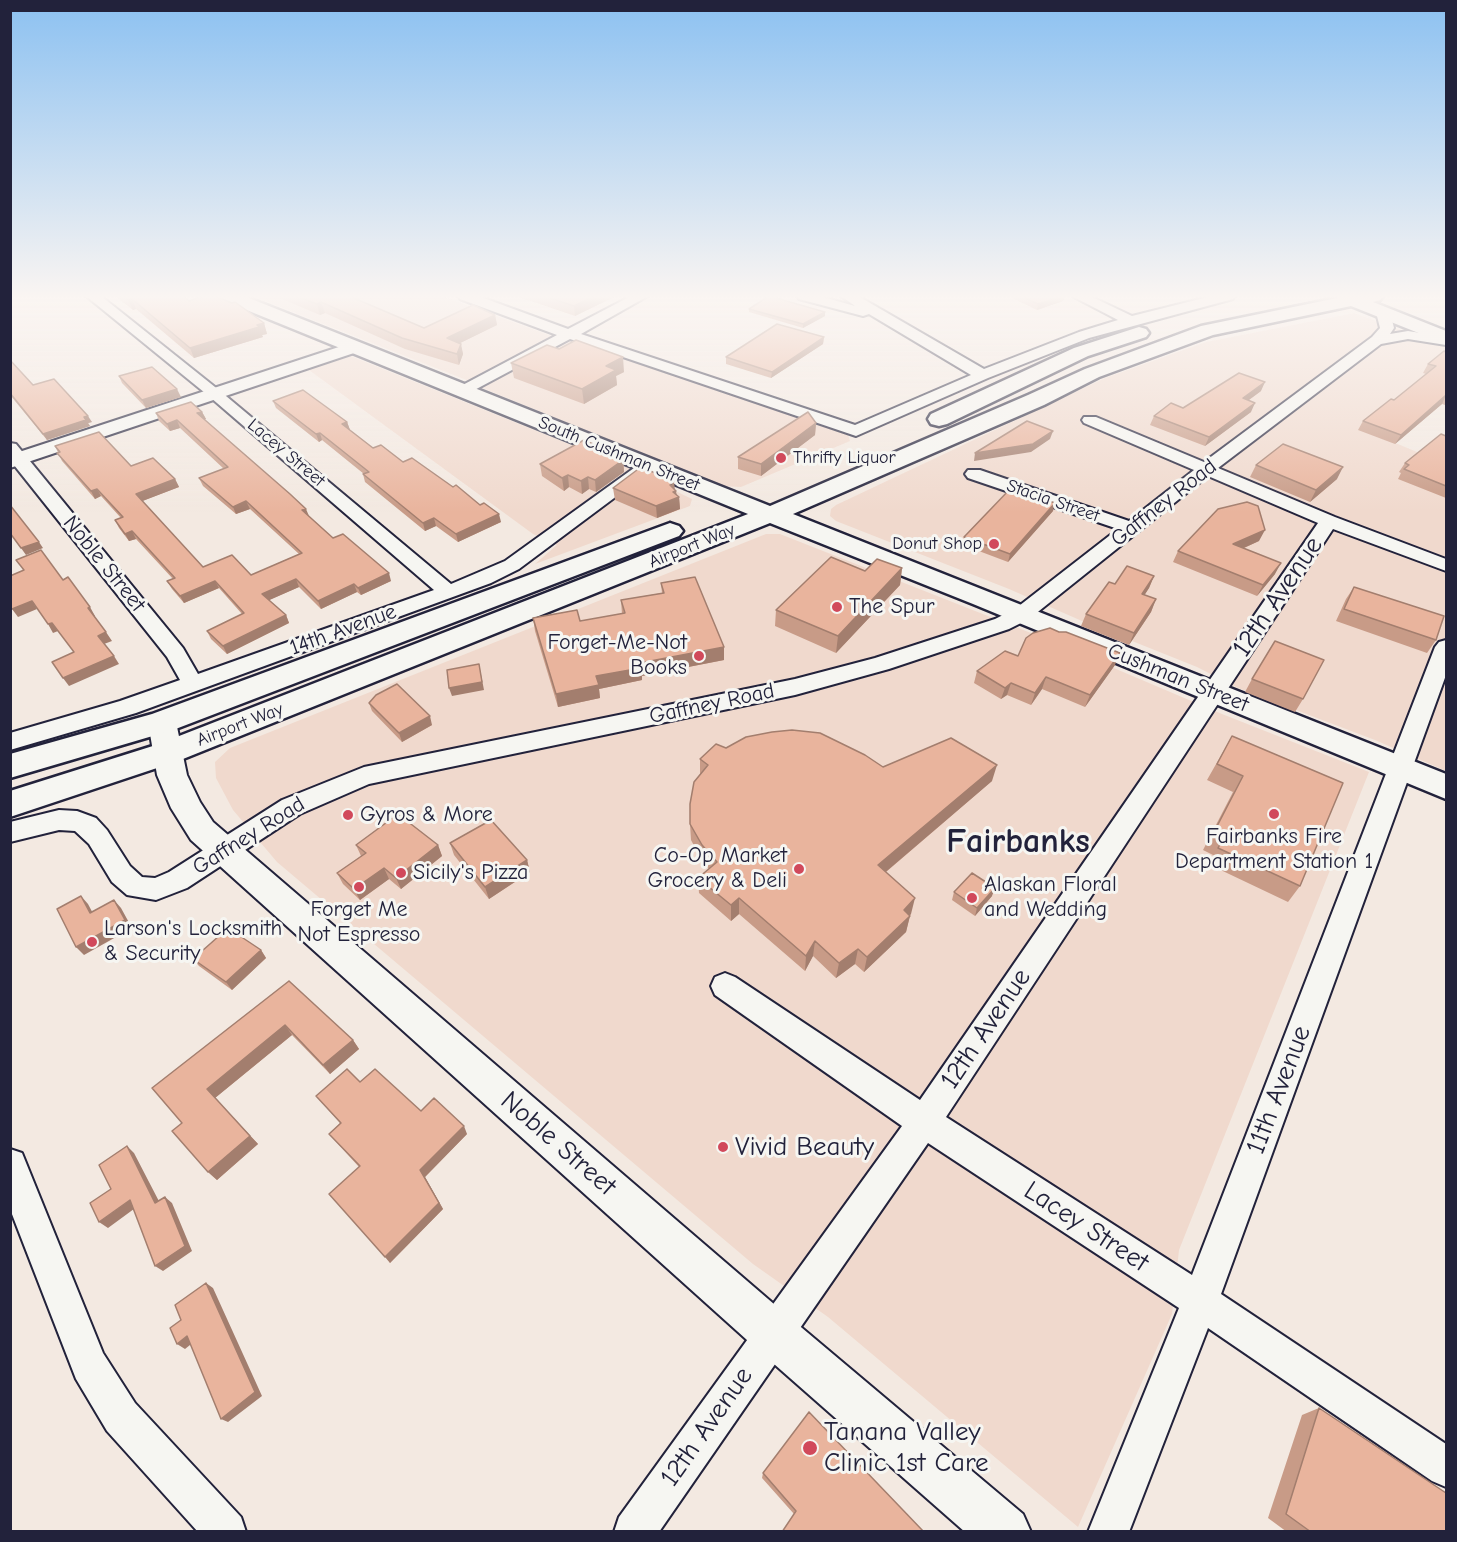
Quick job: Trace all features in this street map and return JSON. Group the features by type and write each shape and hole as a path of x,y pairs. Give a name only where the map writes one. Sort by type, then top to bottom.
{"main road":[{"name":"South Cushman Street","path":"405,368 649,465 760,504"},
{"path":"905,435 1045,368"},
{"name":"Airport Way","path":"10,804 164,737 760,504 1036,400 1105,368"},
{"name":"Cushman Street","path":"760,504 1446,787"},
{"name":"Airport Way","path":"10,766 164,737"}],"street":[{"name":"Lacey Street","path":"183,368 448,592"},
{"path":"14,457 292,368"},
{"path":"462,391 505,368"},
{"path":"669,368 856,431 1001,368"},
{"path":"971,368 983,375"},
{"name":"Gaffney Road","path":"10,832 59,820 77,821 87,825 98,837 121,874 136,887 156,889 178,880 291,807 364,776 847,674 949,643 1023,614 1206,469 1340,368"},
{"path":"1090,420 1329,521 1446,565"},
{"name":"Noble Street","path":"14,457 176,652 193,682"},
{"name":"14th Avenue","path":"10,742 128,707 484,579 512,565 649,465"},
{"name":"Stacia Street","path":"974,474 1133,528"},
{"name":"12th Avenue","path":"634,1532 924,1122 1329,521"},
{"name":"11th Avenue","path":"1108,1532 1200,1301 1446,647"},
{"name":"Noble Street","path":"164,737 172,775 187,808 202,831 773,1333 1005,1532"},
{"name":"Lacey Street","path":"725,987 924,1122 1200,1301 1446,1467"},
{"path":"10,1166 89,1366 121,1417 226,1532"}],"shaded area":[{"path":"315,368 381,368 626,467 692,499 690,506 535,564 557,545 533,534 309,370"},
{"path":"436,368 493,368 469,381"},
{"path":"515,368 652,368 848,435 850,441 741,487 722,486 480,387"},
{"path":"1133,368 1446,368 1446,397 1393,442 1446,464 1446,771 1375,740 1238,688 1197,667 1009,589 836,521 830,516 831,509 836,505 1105,378"},
{"path":"766,534 780,534 1036,635 1222,714 1369,772 1179,1250 1172,1314 1078,1527 828,1317 753,1264 277,862 233,810 216,778 215,762 230,748"}],"building":[{"path":"10,368 17,368 33,385 54,379 88,416 84,417 86,420 43,434 10,393"},
{"path":"153,368 177,389 142,400 119,376"},
{"path":"525,368 611,368 616,370 582,389"},
{"path":"760,368 778,368 772,372"},
{"path":"1434,368 1446,368 1446,395 1401,435 1363,421 1391,399 1394,400"},
{"path":"1239,373 1265,382 1243,398 1255,403 1209,437 1154,416 1171,403 1183,408"},
{"path":"303,390 347,422 342,424 373,448 381,445 403,462 412,458 453,487 456,485 480,505 484,503 499,514 456,534 434,518 423,523 363,474 369,472 320,433 316,434 273,401"},
{"path":"191,402 202,412 197,413 290,494 306,509 302,510 333,538 343,534 389,573 358,588 354,584 318,601 296,579 262,594 286,615 223,646 207,631 244,613 215,581 180,596 167,581 175,578 132,531 125,534 115,520 123,517 97,489 91,491 57,453 60,452 55,446 99,432 131,466 153,458 175,479 136,494 203,567 232,555 251,575 302,553 246,501 233,507 199,478 228,467 177,420 167,424 156,413"},
{"path":"808,412 816,423 761,464 738,457"},
{"path":"1027,421 1053,431 1033,444 975,453"},
{"path":"1441,434 1446,436 1446,486 1404,469 1409,465 1405,463"},
{"path":"584,440 623,457 620,459 623,460 595,480 588,477 581,481 568,475 562,478 540,464"},
{"path":"1283,444 1343,467 1316,490 1256,465"},
{"path":"641,467 674,481 670,485 679,497 656,506 613,488"},
{"path":"1011,488 1055,503 1010,554 964,537"},
{"path":"1247,502 1258,506 1265,530 1233,544 1281,563 1263,585 1178,551 1218,509"},
{"path":"10,505 39,542 21,548 10,533"},
{"path":"41,550 63,580 68,577 90,607 88,608 106,632 98,636 114,656 63,678 52,662 74,652 52,623 48,624 32,601 12,609 10,607 10,576 24,570 16,560"},
{"name":"The Spur","path":"831,557 865,571 877,559 902,568 838,636 776,610"},
{"path":"1127,566 1154,576 1142,594 1156,599 1134,633 1086,614 1109,582 1115,584"},
{"path":"695,577 724,647 640,663 641,668 596,676 599,685 556,694 533,618 577,610 580,621 625,613 621,600 664,593 661,583"},
{"path":"1354,587 1444,616 1436,640 1344,609"},
{"path":"1050,628 1120,653 1090,695 1046,677 1035,693 1011,683 1005,688 977,671 1005,651 1018,656 1026,638 1033,633"},
{"path":"1275,641 1324,660 1303,699 1252,679"},
{"path":"479,664 482,682 449,688 447,670"},
{"path":"397,684 430,716 399,733 369,703 376,695"},
{"name":"Co-Op Market Grocery & Deli","path":"792,730 820,733 865,755 883,767 951,738 997,765 878,865 915,898 904,910 910,916 867,957 858,949 839,963 815,941 806,956 739,898 731,905 698,878 717,862 702,845 690,824 690,804 694,782 708,765 700,759 716,744 726,748 746,737"},
{"name":"Fairbanks Fire Department Station 1","path":"1232,736 1343,783 1300,886 1218,848 1223,839 1213,834 1243,776 1217,764"},
{"path":"398,814 438,845 396,878 384,868 354,889 337,873 366,853 356,845"},
{"path":"491,820 527,860 485,887 450,843"},
{"path":"972,873 995,888 977,908 954,892"},
{"name":"Larson's Locksmith & Security","path":"81,896 90,913 114,900 125,920 76,947 57,909"},
{"path":"228,928 261,950 226,982 193,959"},
{"path":"289,981 353,1040 323,1065 285,1025 207,1089 250,1136 208,1172 172,1131 182,1123 152,1088"},
{"path":"347,1069 360,1082 375,1069 421,1111 434,1098 464,1126 420,1170 439,1203 385,1257 329,1194 360,1166 329,1134 341,1123 316,1096"},
{"path":"127,1146 155,1203 165,1197 185,1246 155,1266 130,1200 99,1222 90,1203 111,1189 99,1165"},
{"path":"206,1283 255,1392 221,1419 187,1336 177,1344 170,1328 181,1320 175,1305"},
{"path":"1319,1408 1446,1493 1446,1532 1311,1532 1286,1514"},
{"name":"Tanana Valley Clinic 1st Care","path":"809,1412 924,1532 782,1532 796,1511 763,1473"}],"place":[{"name":"Thrifty Liquor","path":"781,458"},
{"name":"Donut Shop","path":"994,544"},
{"name":"The Spur","path":"837,607"},
{"name":"Forget-Me-Not Books","path":"699,656"},
{"name":"Fairbanks Fire Department Station 1","path":"1274,814"},
{"name":"Gyros & More","path":"348,815"},
{"name":"Co-Op Market Grocery & Deli","path":"799,869"},
{"name":"Sicily's Pizza","path":"401,873"},
{"name":"Forget Me Not Espresso","path":"359,887"},
{"name":"Alaskan Floral and Wedding","path":"972,898"},
{"name":"Larson's Locksmith & Security","path":"92,942"},
{"name":"Vivid Beauty","path":"723,1147"},
{"name":"Tanana Valley Clinic 1st Care","path":"810,1448"}],"district":[{"name":"Fairbanks","path":"1018,842"}]}
